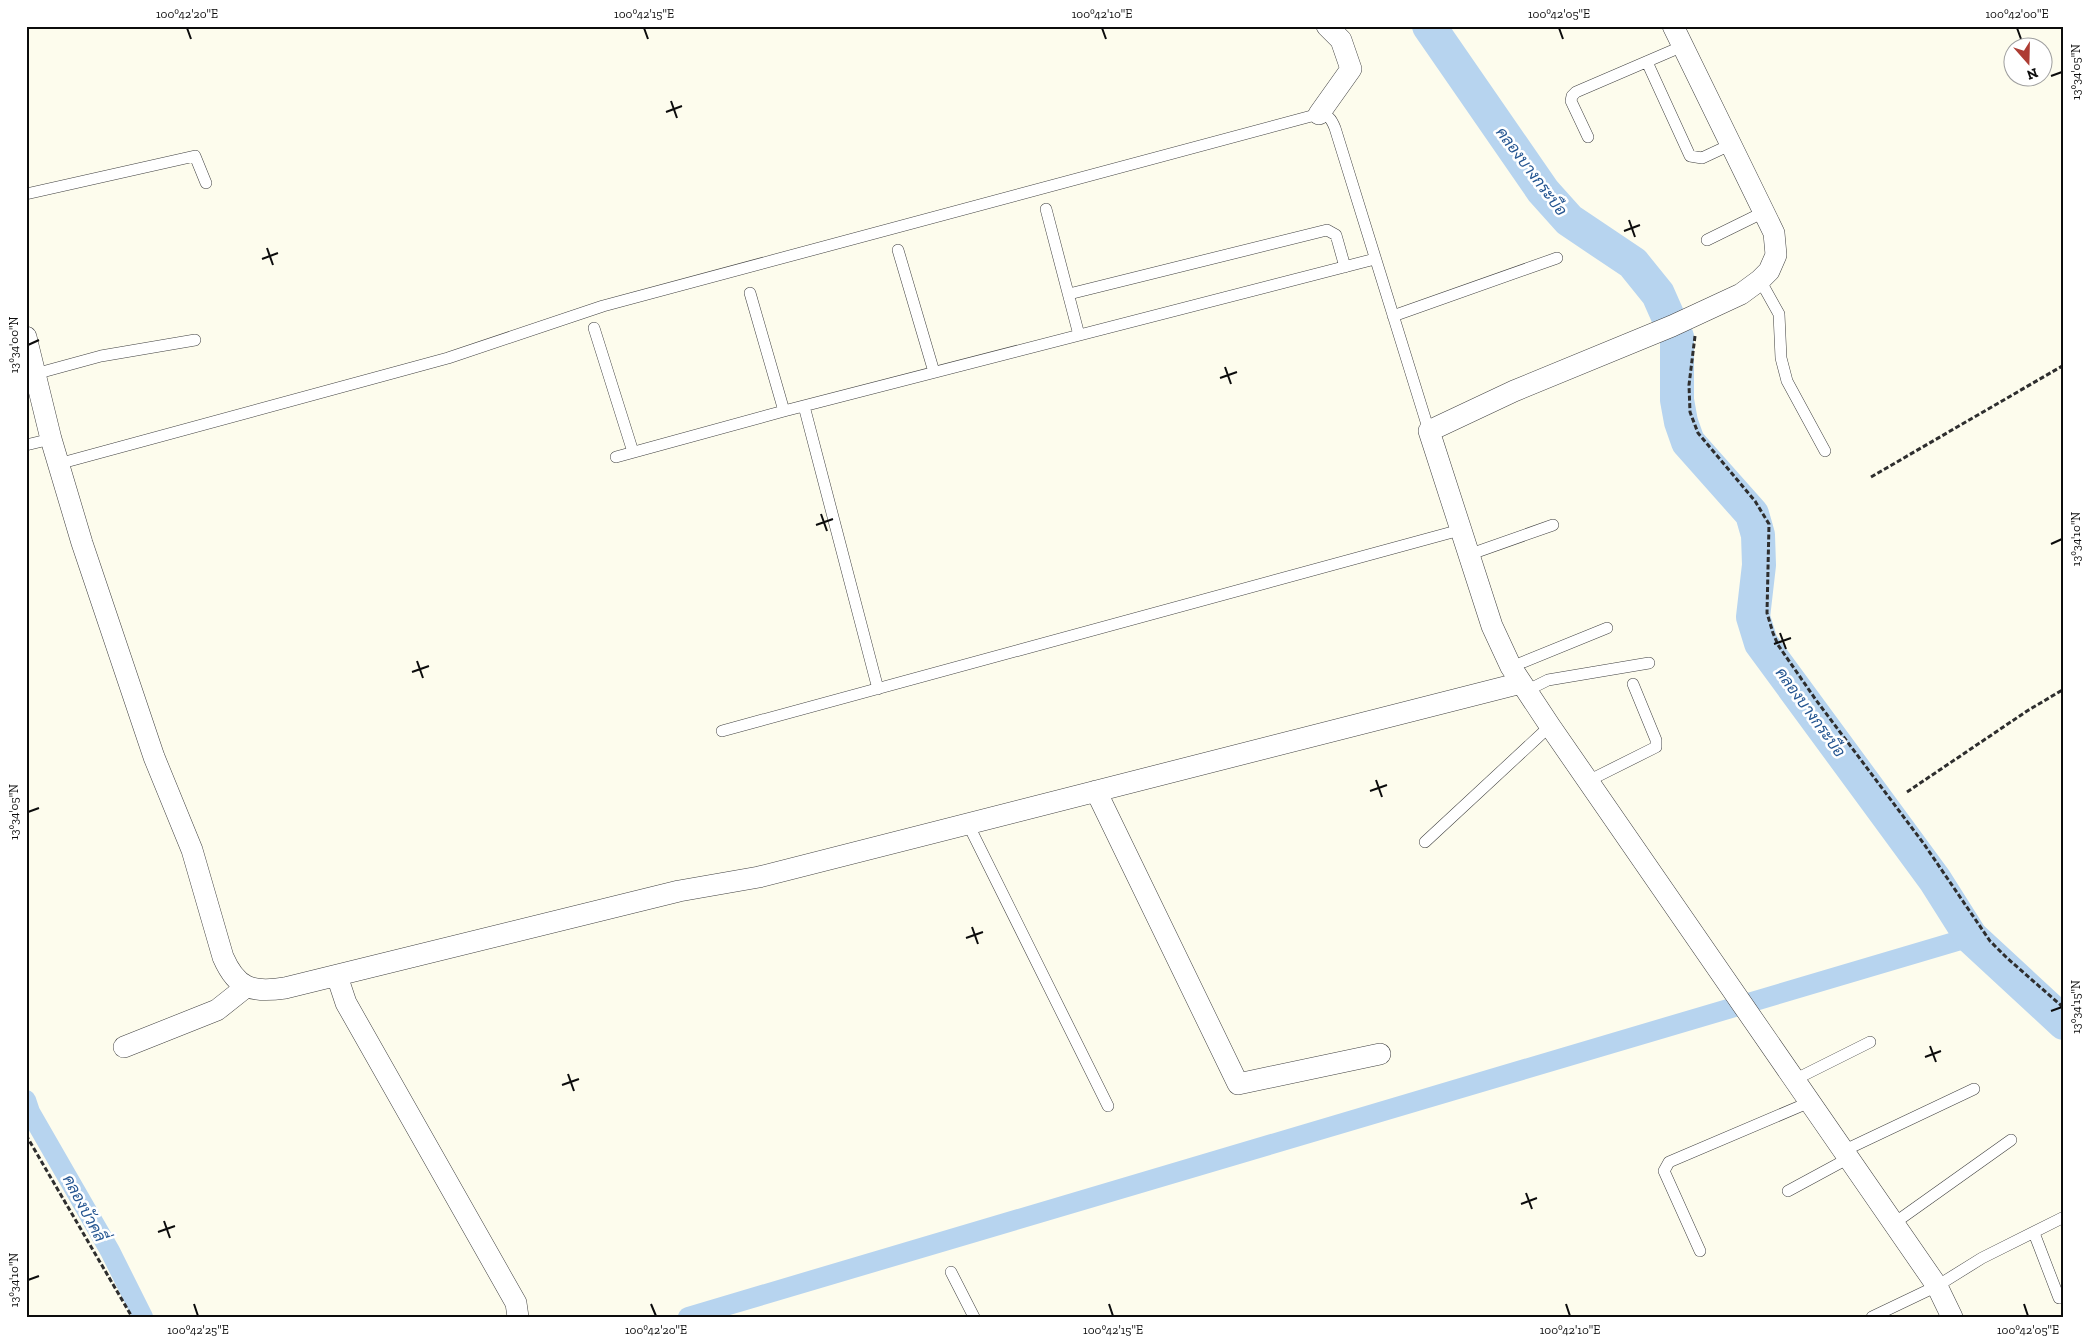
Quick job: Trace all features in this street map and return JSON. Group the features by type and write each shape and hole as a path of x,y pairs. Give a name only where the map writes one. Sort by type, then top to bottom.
{"street":[{"path":"1319,114 1351,69 1340,40 1327,26"},
{"path":"1673,26 1774,233 1776,255 1769,270 1760,280 1741,294 1672,326 1562,370 1429,431 1492,626 1519,680 1937,1286 1952,1317"},
{"path":"30,355 58,464 154,757 192,850 223,957 229,971 237,981 246,987 268,991 337,976 679,891 759,877 1519,680"},
{"path":"1096,791 1238,1084 1380,1054"},
{"path":"337,976 346,1003 516,1303 518,1317"},
{"path":"124,1047 217,1010 246,987"}],"lane":[{"path":"1588,137 1571,101 1572,96 1576,92 1683,46"},
{"path":"1647,62 1690,156 1702,158 1732,144"},
{"path":"58,464 448,358 603,306 1319,114 1328,116 1332,120 1429,431"},
{"path":"26,194 195,156 206,183"},
{"path":"1046,209 1079,335"},
{"path":"1707,240 1764,212"},
{"path":"1069,294 1327,230 1336,235 1345,267"},
{"path":"898,250 934,372"},
{"path":"1393,316 1557,258"},
{"path":"616,457 784,411 1375,259"},
{"path":"1760,280 1779,314 1781,358 1786,381 1824,451"},
{"path":"750,293 784,411"},
{"path":"594,328 633,452"},
{"path":"30,355 102,356 195,340"},
{"path":"804,406 878,689"},
{"path":"26,445 51,439"},
{"path":"1468,555 1553,526"},
{"path":"722,732 1460,530"},
{"path":"1519,680 1607,628"},
{"path":"1519,680 1548,680 1649,663"},
{"path":"1588,781 1656,747 1656,740 1633,684"},
{"path":"1425,842 1550,726"},
{"path":"968,824 1108,1106"},
{"path":"1794,1080 1870,1042"},
{"path":"1788,1191 1846,1154 1974,1090"},
{"path":"1700,1251 1664,1170 1666,1165 1669,1162 1810,1102"},
{"path":"1894,1224 2011,1140"},
{"path":"1872,1317 1937,1286 1982,1258 2034,1234 2064,1217"},
{"path":"2034,1234 2059,1298"},
{"path":"951,1272 974,1317"}],"path":[{"path":"1695,330 1689,385 1690,412 1698,433 1755,501 1769,524 1767,613 1778,645 1816,700 1924,844 1990,941 2064,1008"},
{"path":"1871,477 2064,365"},
{"path":"1907,792 2028,710 2064,690"},
{"path":"26,1135 132,1317"}],"waterway":[{"name":"คลองบางกระบือ","path":"1429,26 1543,191 1569,220 1633,263 1658,294 1677,337 1677,400 1681,422 1688,442 1752,514 1758,535 1759,565 1753,617 1761,643 1935,880 1971,937 2064,1023"},
{"path":"688,1317 1971,937"},
{"name":"คลองบัวคลี่","path":"26,1100 30,1112 110,1251 143,1317"}]}
